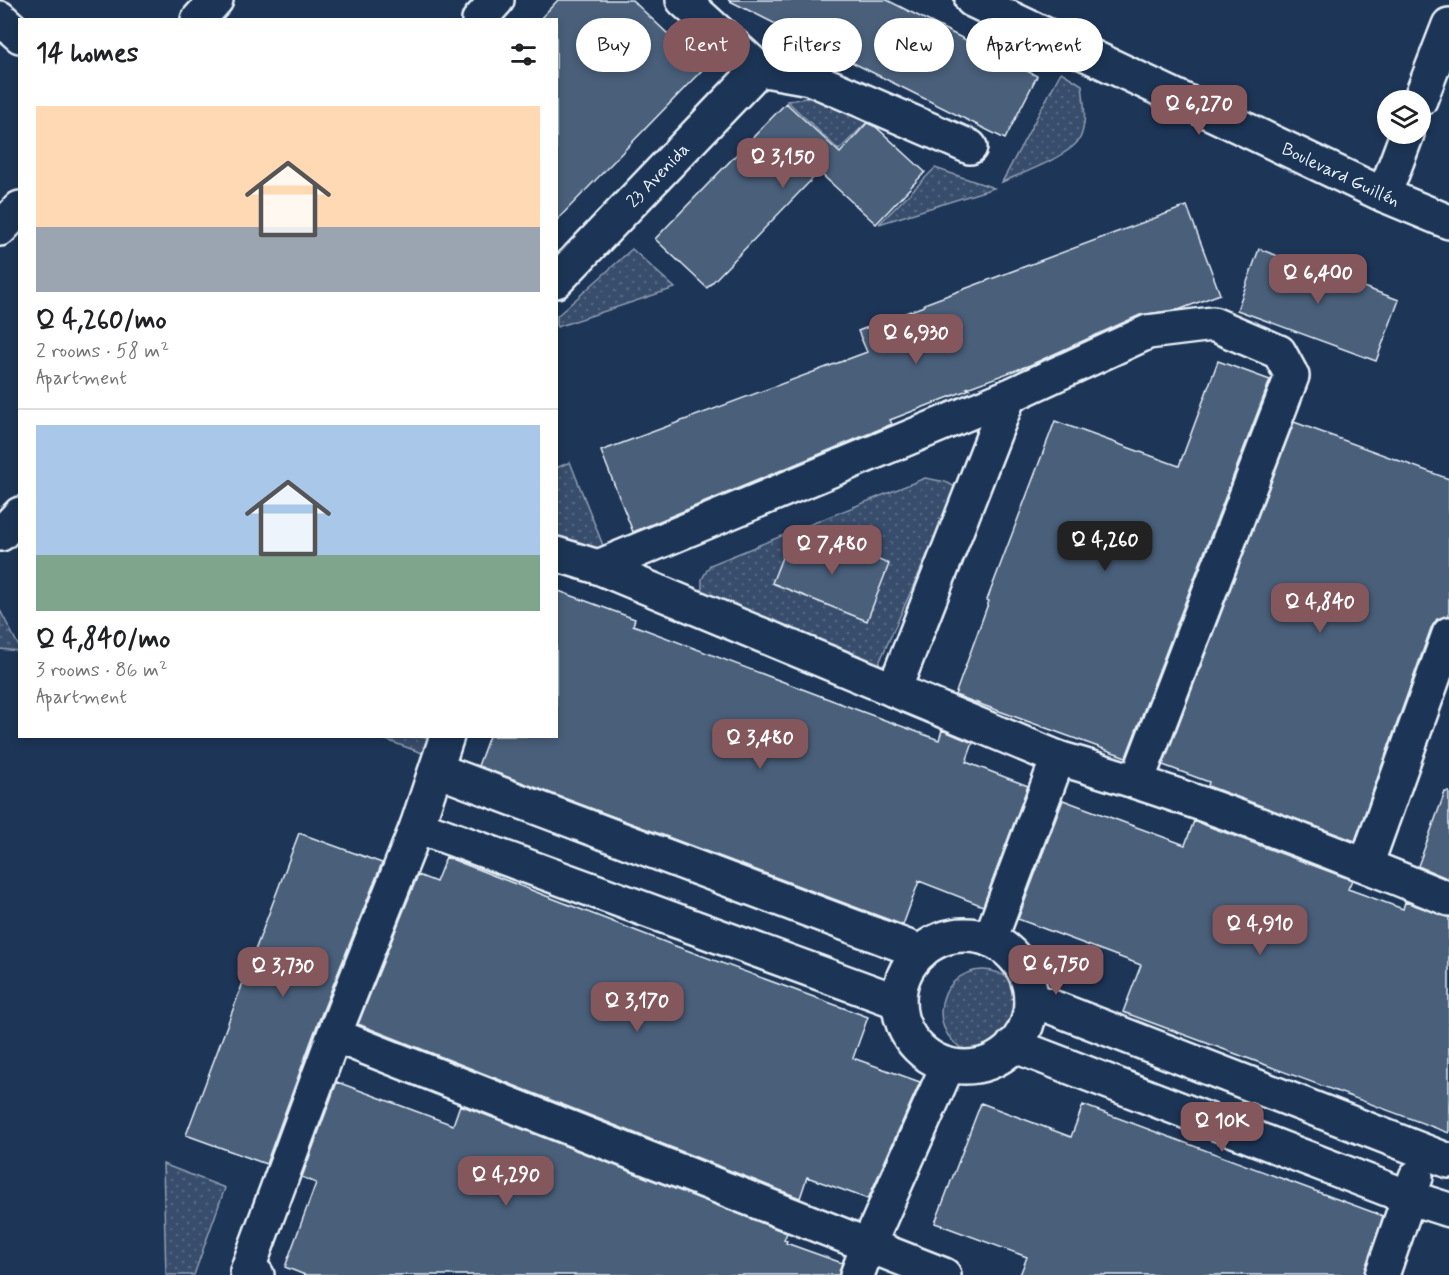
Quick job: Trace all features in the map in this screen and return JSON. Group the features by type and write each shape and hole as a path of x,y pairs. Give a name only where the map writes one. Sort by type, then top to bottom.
{"street":[{"path":"200,18 216,0"},
{"path":"481,18 497,0"},
{"path":"683,0 759,69 810,78 970,147"},
{"name":"Boulevard Guillén","path":"972,0 1384,195 1449,222"},
{"path":"0,18 18,34"},
{"path":"1424,90 1449,25"},
{"name":"23 Avenida","path":"558,279 759,69"},
{"path":"1384,195 1403,144"},
{"path":"0,229 18,210"},
{"path":"598,567 1009,396 1148,332 1213,324 1279,352 1292,376 1137,781"},
{"path":"894,690 1009,396"},
{"path":"1,534 18,516"},
{"path":"558,555 598,567 1058,758 1137,781 1366,865 1449,899"},
{"path":"1366,865 1449,634"},
{"path":"257,1275 247,1271 334,1035 417,826 446,738"},
{"path":"990,940 1058,758"},
{"path":"437,770 921,952"},
{"path":"417,826 899,1002"},
{"path":"956,935 977,936 990,940 998,943 1015,957 1026,975 1031,999 1029,1017 1020,1037 1005,1053 986,1064 963,1067 934,1060 922,1052 907,1035 901,1018 899,992 905,971 921,952 935,941 956,935"},
{"path":"1031,999 1437,1157 1408,1197 1382,1275"},
{"path":"334,1035 862,1261 944,1275"},
{"path":"1013,1045 1408,1197 1449,1210"},
{"path":"862,1261 948,1065"}],"shaded area":[{"path":"1061,72 1082,85 1083,130 1076,143 1058,157 1002,182"},
{"path":"812,97 868,121 839,150 787,101"},
{"path":"935,168 994,188 879,224"},
{"path":"632,249 675,288 558,327 558,315"},
{"path":"570,462 606,553 558,548 558,467"},
{"path":"925,478 946,482 957,488 879,663 702,593 702,579 710,565"},
{"path":"0,610 18,645 18,651 0,649"},
{"path":"381,738 440,738 436,758"},
{"path":"983,970 999,973 1013,982 1022,996 1025,1012 1022,1028 1013,1042 999,1051 983,1054 967,1051 953,1042 944,1028 941,1012 944,996 953,982 967,973"},
{"path":"163,1164 225,1188 194,1275 166,1275"}],"building":[{"path":"558,0 632,0 663,29 663,72 700,72 558,219 558,18 541,18"},
{"path":"728,0 887,0 923,18 874,18 874,72 954,72 954,34 966,40 966,72 1029,72 1037,76 1005,139 862,67 862,18 764,18"},
{"path":"786,103 840,153 867,123 876,127 925,172 876,224 819,172 707,288 655,239"},
{"path":"1187,206 1220,294 1181,309 1140,315 1030,365 890,420 892,424 633,532 601,451 867,352 858,331"},
{"path":"1259,249 1399,300 1376,361 1237,310"},
{"path":"1218,361 1270,380 1126,757 955,695 989,601 987,600 1055,421 1179,466"},
{"path":"1294,422 1449,479 1449,616 1437,619 1431,628 1355,841 1208,786 1209,782 1163,765"},
{"path":"790,537 822,549 826,539 889,564 867,621 772,583"},
{"path":"558,591 635,619 633,625 939,740 942,730 973,743 966,762 1028,786 983,906 919,881 903,925 478,766 488,738 558,738"},
{"path":"1445,792 1449,792 1449,879 1418,866"},
{"path":"1063,800 1185,845 1194,821 1352,880 1348,889 1403,909 1405,902 1449,917 1449,1133 1123,1012 1141,965 1018,919"},
{"path":"299,833 382,863 316,1028 266,1164 186,1135"},
{"path":"446,857 670,944 868,1017 853,1058 920,1082 868,1199 807,1177 800,1198 358,1024 418,875 436,882"},
{"path":"337,1082 453,1125 460,1105 787,1233 784,1240 787,1241 786,1243 842,1263 839,1275 305,1275 285,1267 316,1183 302,1177"},
{"path":"981,1103 1071,1137 1083,1105 1383,1216 1364,1275 1020,1275 1027,1257 935,1223"}]}
